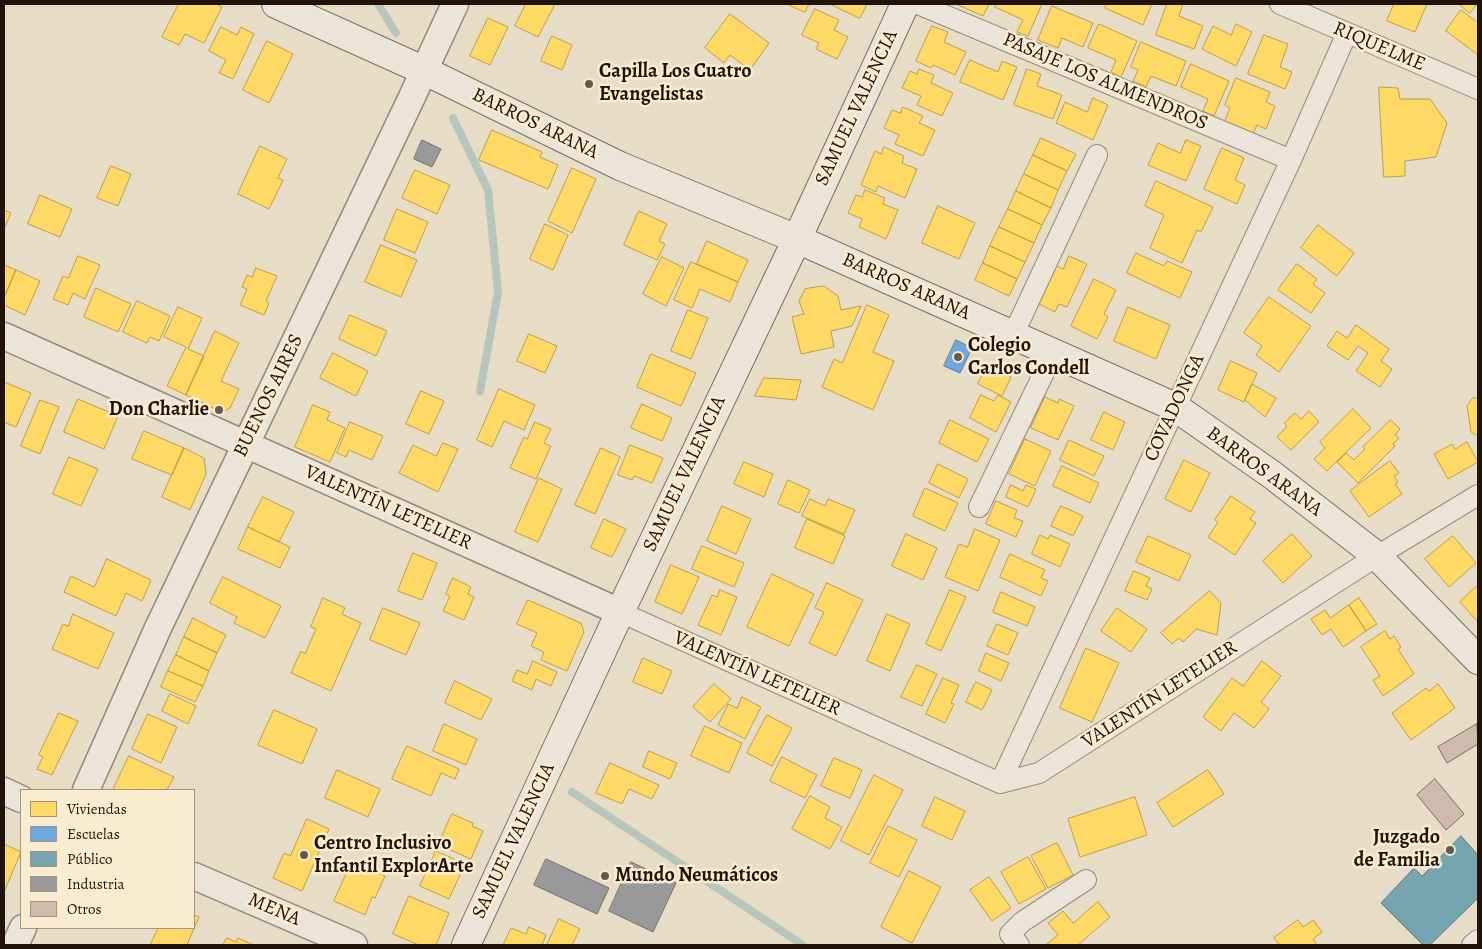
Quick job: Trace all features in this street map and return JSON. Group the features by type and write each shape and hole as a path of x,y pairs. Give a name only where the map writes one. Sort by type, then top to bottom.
{"main road":[{"name":"BARROS ARANA","path":"276,4 425,71 620,166 797,239 1175,407 1271,474 1377,556 1478,660"},
{"name":"SAMUEL VALENCIA","path":"466,945 905,4"}],"street":[{"name":"BUENOS AIRES","path":"86,789 158,628 425,71 455,4"},
{"name":"PASAJE LOS ALMENDROS","path":"918,4 1292,160"},
{"name":"RIQUELME","path":"1280,4 1478,89"},
{"name":"COVADONGA","path":"1000,783 1292,160 1347,33"},
{"path":"1013,335 1097,155"},
{"name":"VALENTÍN LETELIER","path":"4,336 1000,783 1039,773 1377,556 1478,496"},
{"path":"979,507 1054,354"},
{"path":"4,791 20,799"},
{"name":"MENA","path":"195,876 354,945"},
{"path":"1014,940 1022,922 1086,880"},
{"path":"15,945 23,929"},
{"path":"1472,945 1478,940"}],"building: Viviendas":[{"path":"179,4 216,4 222,7 204,43 185,34 179,45 162,37"},
{"path":"526,4 555,4 538,37 515,26"},
{"path":"787,4 809,4 805,12"},
{"path":"830,4 867,4 860,18"},
{"path":"958,4 989,4 983,16"},
{"path":"996,4 1042,4 1028,36 1017,32 1023,20 995,7"},
{"path":"1107,4 1152,4 1143,25 1105,8"},
{"path":"1167,4 1183,4 1179,16 1203,26 1194,49 1156,35"},
{"path":"1394,4 1427,4 1415,32 1387,21"},
{"path":"1459,4 1477,4 1470,13"},
{"path":"1052,6 1093,23 1083,47 1062,38 1058,48 1038,40"},
{"path":"815,9 839,20 834,30 848,37 837,59 816,49 819,43 802,35"},
{"path":"1461,10 1478,23 1478,55 1446,31"},
{"path":"730,14 769,43 750,70 730,55 724,63 705,48"},
{"path":"488,18 508,27 490,65 470,56"},
{"path":"1099,24 1137,41 1121,77 1111,72 1116,60 1088,48"},
{"path":"1236,24 1252,32 1236,66 1202,49 1213,26 1231,35"},
{"path":"932,26 948,32 944,42 966,52 955,75 933,65 931,68 916,61"},
{"path":"221,27 237,35 241,27 254,34 233,79 219,73 226,60 209,51"},
{"path":"1264,35 1288,44 1280,67 1292,72 1285,89 1248,74"},
{"path":"552,36 572,45 562,70 541,61"},
{"path":"267,41 293,54 269,103 243,90"},
{"path":"1141,42 1186,61 1176,86 1151,76 1146,87 1133,81 1138,70 1131,67"},
{"path":"970,60 998,72 1002,61 1017,67 1003,100 960,82"},
{"path":"1191,64 1229,81 1214,116 1203,111 1208,99 1181,87"},
{"path":"919,69 934,75 931,83 953,93 942,116 917,105 921,96 902,88 910,71 917,74"},
{"path":"1027,69 1041,74 1037,86 1062,95 1053,119 1014,105"},
{"path":"1236,78 1270,92 1266,102 1275,106 1266,129 1257,125 1252,136 1223,125 1230,108 1225,105"},
{"path":"1379,87 1398,88 1400,99 1430,99 1447,123 1436,157 1405,161 1405,176 1384,177"},
{"path":"1093,98 1108,105 1093,140 1056,123 1065,102 1087,112"},
{"path":"903,107 923,116 919,123 935,130 923,156 895,144 899,135 884,128 892,110 900,113"},
{"path":"492,130 542,152 540,157 558,165 548,189 479,160"},
{"path":"1041,138 1076,154 1067,171 1033,155"},
{"path":"1186,140 1201,146 1186,181 1148,165 1158,143 1180,153"},
{"path":"260,146 287,159 278,178 283,180 269,209 238,194"},
{"path":"884,147 904,156 902,163 917,169 905,198 878,186 876,192 861,185 875,151 881,154"},
{"path":"1222,148 1244,158 1235,180 1245,185 1237,204 1204,189"},
{"path":"1033,155 1067,171 1058,190 1024,174"},
{"path":"111,166 131,174 118,206 97,198"},
{"path":"572,168 596,179 572,233 548,221"},
{"path":"415,170 450,185 437,214 402,198"},
{"path":"1024,174 1058,190 1051,208 1016,191"},
{"path":"1156,181 1213,207 1201,232 1197,230 1182,263 1150,248 1164,215 1145,206"},
{"path":"865,190 885,198 883,204 898,210 886,239 859,227 862,219 848,213 856,195 862,197"},
{"path":"1016,191 1051,208 1042,225 1008,209"},
{"path":"40,195 72,209 60,237 28,224"},
{"path":"938,206 975,223 959,259 922,243"},
{"path":"397,209 428,222 415,253 384,240"},
{"path":"1008,209 1042,225 1034,243 999,227"},
{"path":"4,210 11,213 4,229"},
{"path":"639,211 667,224 659,241 665,244 657,260 624,245"},
{"path":"545,224 568,235 553,270 530,259"},
{"path":"1318,225 1354,253 1337,276 1301,248"},
{"path":"999,227 1034,243 1025,262 990,246"},
{"path":"707,241 748,260 738,282 697,264"},
{"path":"381,245 417,260 401,297 365,282"},
{"path":"990,246 1025,262 1017,279 983,263"},
{"path":"1136,253 1164,266 1167,261 1192,272 1180,298 1127,273"},
{"path":"78,256 100,265 85,299 73,293 68,305 53,299 63,276 68,278"},
{"path":"1069,256 1087,264 1067,307 1059,304 1055,312 1037,303 1055,265 1063,269"},
{"path":"662,257 684,268 666,306 643,294"},
{"path":"691,262 738,282 730,302 700,289 692,308 674,300"},
{"path":"983,263 1017,279 1009,296 975,280"},
{"path":"1297,264 1317,279 1313,284 1325,293 1311,313 1278,290"},
{"path":"4,265 16,270 4,298"},
{"path":"256,268 277,276 266,301 269,303 264,315 240,305 247,289 242,287 247,275 252,277"},
{"path":"16,270 40,281 25,315 4,305 4,298"},
{"path":"1094,279 1116,290 1104,314 1108,317 1097,339 1071,326"},
{"path":"824,286 838,296 841,310 861,306 852,326 831,331 834,347 801,354 792,317 804,314 799,301 805,289"},
{"path":"96,288 131,304 118,332 84,317"},
{"path":"1269,297 1311,326 1279,372 1256,355 1262,346 1244,333"},
{"path":"137,301 170,316 159,341 150,337 147,343 123,332"},
{"path":"867,305 889,315 873,352 894,361 873,410 822,387 834,359 842,363"},
{"path":"178,307 202,318 188,349 204,356 186,395 167,386 186,347 164,337"},
{"path":"1128,307 1170,325 1156,359 1114,341"},
{"path":"688,310 708,318 691,359 671,351"},
{"path":"350,315 387,331 376,356 339,339"},
{"path":"1356,325 1389,349 1381,361 1392,369 1380,387 1356,371 1368,353 1358,346 1348,360 1327,346 1337,331 1347,338"},
{"path":"215,331 239,343 221,381 239,389 230,408 222,412 186,395"},
{"path":"529,334 557,346 545,373 517,361"},
{"path":"333,353 368,371 356,396 320,378"},
{"path":"651,354 696,373 681,406 637,387"},
{"path":"1231,361 1257,373 1244,402 1218,390"},
{"path":"987,366 1011,377 1002,396 978,384"},
{"path":"764,378 801,380 796,400 755,396"},
{"path":"4,382 31,393 16,427 4,422"},
{"path":"1252,384 1276,398 1265,417 1245,400"},
{"path":"499,389 535,405 524,430 504,421 492,447 477,440"},
{"path":"421,391 444,401 429,434 406,424"},
{"path":"981,395 994,401 998,395 1011,402 996,432 970,418"},
{"path":"1045,397 1058,403 1059,399 1074,406 1058,440 1031,428"},
{"path":"1473,398 1478,398 1478,436 1471,432 1467,406"},
{"path":"78,399 118,416 104,449 64,432"},
{"path":"40,400 59,407 40,454 21,446"},
{"path":"642,404 672,418 662,441 631,428"},
{"path":"313,405 330,412 327,420 345,428 330,462 295,447"},
{"path":"1353,409 1371,428 1327,471 1314,459 1325,448 1320,442"},
{"path":"1309,411 1319,422 1291,450 1277,437 1287,426 1284,423 1295,413 1301,419"},
{"path":"1104,412 1125,422 1113,450 1091,440"},
{"path":"950,420 989,439 977,462 939,443"},
{"path":"1391,420 1400,429 1395,435 1399,438 1393,444 1395,446 1358,483 1337,462 1346,453 1354,460 1365,449 1363,447"},
{"path":"350,422 383,436 372,460 349,450 346,457 337,453"},
{"path":"535,422 551,429 544,443 551,446 536,479 510,468 524,437 527,439"},
{"path":"144,431 184,448 172,475 132,459"},
{"path":"1025,439 1051,451 1035,486 1009,474"},
{"path":"1069,440 1104,456 1094,476 1060,460"},
{"path":"1467,442 1478,462 1448,479 1434,454 1452,444 1455,449"},
{"path":"443,443 458,449 438,492 399,473 413,445 436,456"},
{"path":"630,445 663,458 652,483 634,476 632,480 618,475"},
{"path":"184,448 204,458 206,474 190,510 162,497"},
{"path":"601,448 620,457 595,514 575,505"},
{"path":"69,457 98,469 81,506 53,494"},
{"path":"1184,460 1210,473 1191,512 1165,499"},
{"path":"1390,461 1399,473 1394,476 1398,482 1395,484 1402,494 1369,517 1350,491"},
{"path":"744,462 773,474 764,497 734,484"},
{"path":"938,464 968,479 959,498 929,483"},
{"path":"1062,466 1099,483 1090,503 1053,486"},
{"path":"539,478 562,489 538,542 515,532"},
{"path":"788,480 810,490 799,513 778,504"},
{"path":"1011,485 1023,491 1026,485 1036,489 1028,507 1006,497"},
{"path":"925,488 958,503 945,531 913,516"},
{"path":"1231,496 1255,512 1250,519 1256,523 1235,555 1208,537 1218,522 1215,520"},
{"path":"263,497 294,512 279,542 248,527"},
{"path":"810,499 825,506 828,499 855,510 844,534 802,516"},
{"path":"996,501 1017,510 1014,518 1023,521 1016,537 986,524"},
{"path":"722,506 751,519 736,554 707,541"},
{"path":"1061,506 1083,516 1073,536 1051,526"},
{"path":"604,519 626,529 612,557 591,548"},
{"path":"807,519 845,536 833,564 795,548"},
{"path":"248,527 290,547 280,568 238,549"},
{"path":"975,529 1000,540 978,591 945,577 959,544 967,547"},
{"path":"906,534 937,548 923,580 892,566"},
{"path":"1292,534 1312,556 1283,583 1263,561"},
{"path":"1040,535 1048,539 1050,535 1070,544 1060,567 1032,554"},
{"path":"1148,536 1191,555 1179,581 1136,562"},
{"path":"1453,536 1476,563 1449,587 1425,559"},
{"path":"702,546 744,563 734,587 692,569"},
{"path":"413,553 437,563 422,600 398,591"},
{"path":"1010,554 1045,570 1041,578 1048,581 1041,596 1000,577"},
{"path":"107,559 151,580 142,601 126,593 116,616 64,592 71,576 94,587"},
{"path":"671,565 699,577 682,614 655,602"},
{"path":"1134,571 1150,578 1146,586 1152,589 1147,600 1125,591"},
{"path":"772,574 814,594 789,646 747,627"},
{"path":"223,577 281,606 265,638 234,623 237,617 210,603"},
{"path":"453,578 471,587 468,594 474,597 464,620 443,611 450,596 446,594"},
{"path":"827,583 863,600 836,656 809,643 824,612 815,608"},
{"path":"1478,585 1478,622 1460,602"},
{"path":"720,590 737,597 721,635 698,625 712,595 717,597"},
{"path":"950,590 966,597 941,651 926,644"},
{"path":"1210,591 1221,603 1217,635 1196,629 1183,642 1179,638 1172,644 1161,633"},
{"path":"1001,592 1035,607 1027,626 993,612"},
{"path":"323,598 345,608 342,614 361,623 331,691 291,673 301,651 305,654 316,629 311,627"},
{"path":"1359,598 1377,624 1366,631 1349,605"},
{"path":"528,600 581,623 584,632 567,671 541,660 544,652 531,646 537,633 517,624"},
{"path":"1349,605 1366,631 1343,647 1331,629 1322,635 1311,619 1325,610 1330,618"},
{"path":"383,608 420,623 406,655 370,640"},
{"path":"1117,608 1147,629 1131,652 1101,631"},
{"path":"73,614 114,633 98,669 52,649 63,624 68,626"},
{"path":"887,614 910,624 890,671 867,661"},
{"path":"193,618 226,635 217,653 184,637"},
{"path":"997,624 1018,633 1008,655 987,646"},
{"path":"1385,631 1390,639 1394,636 1401,647 1398,649 1414,674 1383,696 1373,680 1380,676 1361,647"},
{"path":"184,637 217,653 209,671 176,655"},
{"path":"1086,648 1119,663 1092,722 1060,708"},
{"path":"986,653 1009,663 1001,681 979,671"},
{"path":"176,655 209,671 203,686 168,671"},
{"path":"643,658 672,671 662,694 633,682"},
{"path":"533,661 557,672 551,686 536,679 532,690 512,681 517,670 527,674"},
{"path":"1262,661 1281,676 1261,702 1269,709 1254,728 1234,713 1221,731 1203,717 1232,678 1243,686"},
{"path":"917,665 937,674 922,706 901,697"},
{"path":"168,671 203,686 195,702 161,687"},
{"path":"943,678 959,685 951,703 954,704 945,723 926,714"},
{"path":"455,681 492,699 481,720 445,703"},
{"path":"976,682 992,690 982,710 966,702"},
{"path":"714,684 731,699 710,722 693,707"},
{"path":"1438,684 1455,708 1411,740 1392,713 1426,688 1429,691"},
{"path":"170,694 196,706 188,724 162,711"},
{"path":"742,697 761,707 745,739 718,725 728,704 737,708"},
{"path":"274,710 317,729 302,764 258,745"},
{"path":"59,713 78,721 52,775 37,769 43,757 39,755"},
{"path":"148,714 177,727 161,763 132,749"},
{"path":"767,715 792,728 772,766 747,753"},
{"path":"444,724 477,739 466,765 433,751"},
{"path":"705,726 742,743 729,773 691,756"},
{"path":"407,746 459,769 455,779 441,773 431,796 392,779"},
{"path":"649,751 677,763 670,779 643,767"},
{"path":"129,756 174,777 168,789 113,789"},
{"path":"782,757 817,775 805,798 770,781"},
{"path":"834,758 862,770 850,798 821,786"},
{"path":"610,763 659,785 652,799 629,789 622,804 596,793"},
{"path":"337,770 380,789 368,817 325,798"},
{"path":"1208,770 1224,794 1173,827 1157,803"},
{"path":"874,775 903,790 869,855 841,841"},
{"path":"810,796 830,807 825,818 842,827 830,849 792,829"},
{"path":"935,797 965,811 952,840 922,826"},
{"path":"1135,797 1147,835 1080,857 1068,819"},
{"path":"452,814 473,823 472,826 483,831 471,859 439,843"},
{"name":"Centro Inclusivo Infantil ExplorArte","path":"307,819 329,829 302,891 273,878 284,853 290,856"},
{"path":"888,826 917,840 899,877 870,863"},
{"path":"1057,843 1073,875 1048,888 1031,856"},
{"path":"4,844 20,852 20,854 4,892"},
{"path":"436,851 465,864 449,899 420,886"},
{"path":"1028,857 1046,889 1019,904 1001,872"},
{"path":"351,864 369,873 370,870 385,876 375,898 372,897 365,915 334,901"},
{"path":"909,871 941,887 912,943 881,927"},
{"path":"989,877 1011,908 992,921 970,890"},
{"path":"409,896 449,913 436,945 419,945 393,934"},
{"path":"1098,902 1110,917 1078,945 1047,944 1058,935 1048,923 1063,911 1073,923"},
{"path":"195,915 199,917 195,926"},
{"path":"559,919 580,929 572,945 547,945"},
{"path":"1298,920 1303,927 1313,920 1322,932 1313,939 1317,945 1280,945 1274,938"},
{"path":"529,927 546,935 542,945 503,945 511,928 526,934"},
{"path":"158,929 194,929 187,945 150,945"},
{"path":"227,938 236,942 238,938 254,945 223,945"}],"building: Escuelas":[{"name":"Colegio Carlos Condell","path":"956,340 972,348 960,373 944,366"}],"building: Público":[{"path":"1461,836 1478,855 1478,898 1430,945 1423,945 1381,903 1414,868 1422,876"}],"building: Industria":[{"path":"422,140 441,149 432,167 414,159"},
{"path":"546,859 609,888 597,914 534,885"},
{"path":"631,862 676,883 653,932 609,911"}],"building: Otros":[{"path":"1477,724 1478,744 1447,763 1438,747"},
{"path":"1435,779 1464,814 1446,830 1417,795"}],"waterway":[{"path":"378,4 396,33"},
{"path":"453,118 488,190 498,292 480,391"},
{"path":"572,792 803,945"}],"place":[{"name":"Capilla Los Cuatro Evangelistas","path":"589,84"},
{"name":"Colegio Carlos Condell","path":"958,357"},
{"name":"Don Charlie","path":"219,410"},
{"name":"Juzgado de Familia","path":"1450,850"},
{"name":"Centro Inclusivo Infantil ExplorArte","path":"304,855"},
{"name":"Mundo Neumáticos","path":"605,876"}]}
